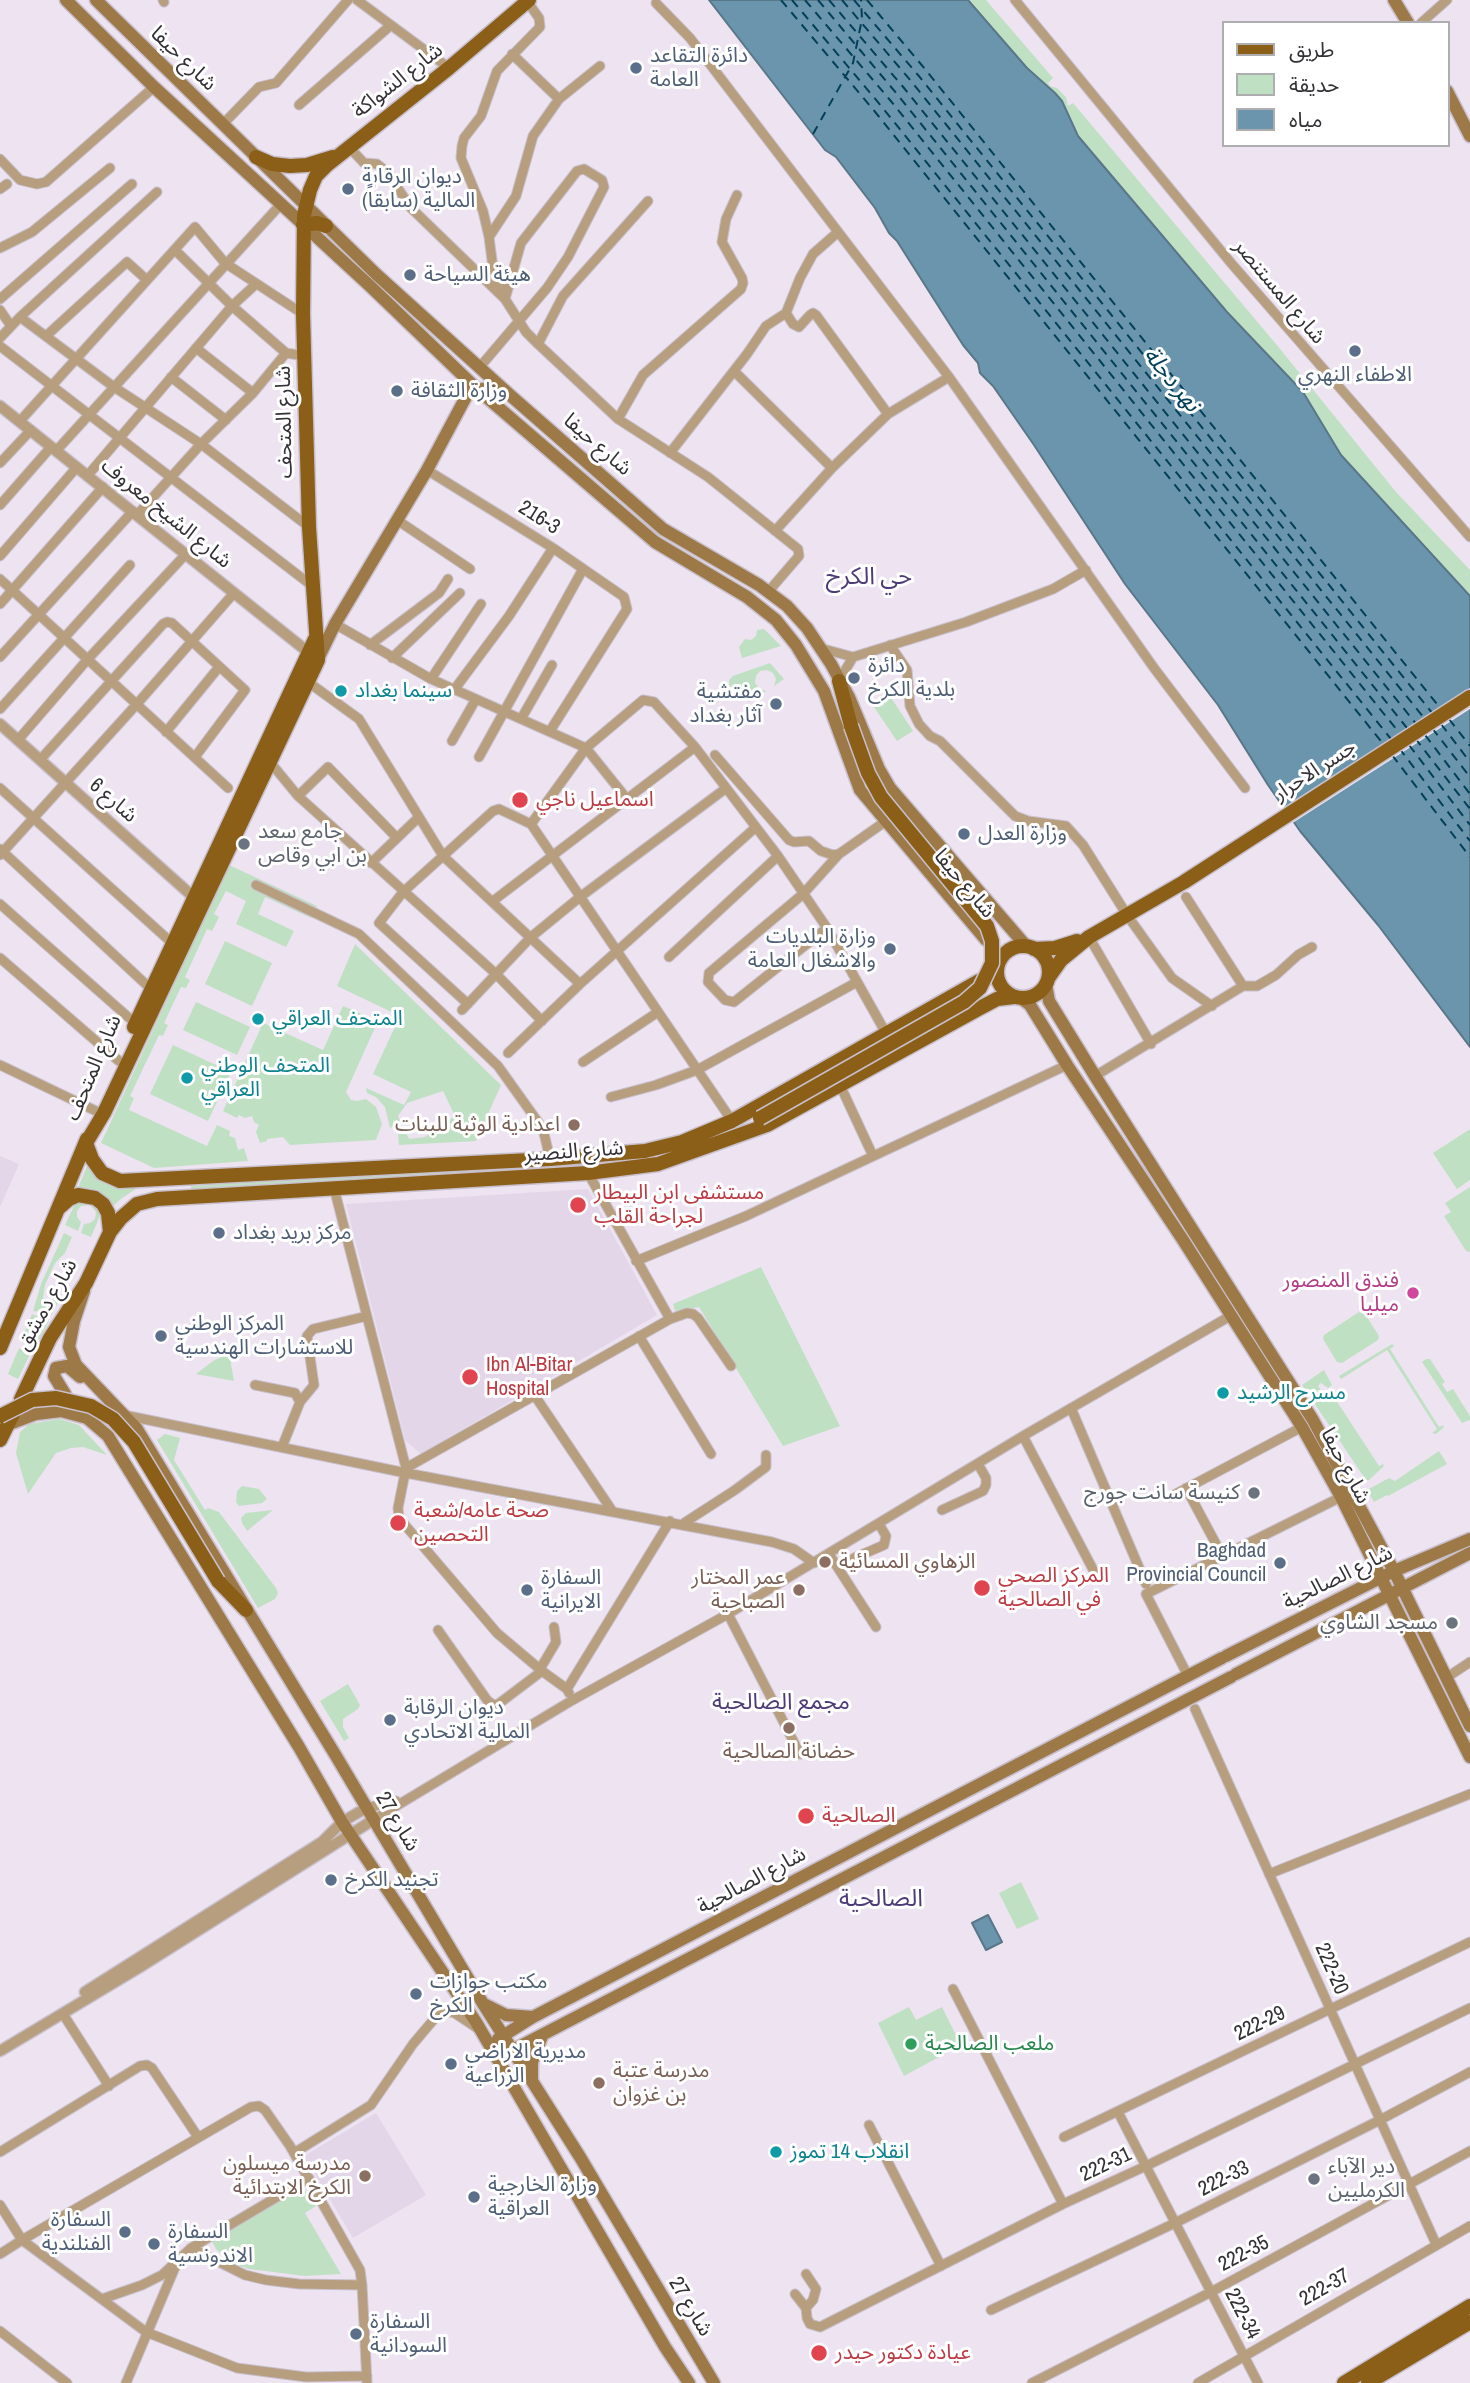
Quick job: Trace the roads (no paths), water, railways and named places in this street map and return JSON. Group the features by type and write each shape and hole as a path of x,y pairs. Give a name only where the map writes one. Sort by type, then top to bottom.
{"main road":[{"name":"شارع حيفا","path":"66,0 154,87 477,390 655,541 747,597 776,620 796,645 824,691 860,790 986,940"},
{"name":"شارع حيفا","path":"96,0 326,226 510,396 663,528 768,592 794,613 807,628 849,697 879,769 890,788 979,894 1030,948"},
{"name":"شارع الشواكة","path":"302,202 316,176 345,150 449,68 528,0"},
{"path":"1394,0 1407,21"},
{"path":"1449,95 1470,136"},
{"path":"256,157 272,163 299,166 325,161 345,150"},
{"path":"285,208 297,209 302,202"},
{"name":"شارع المتحف","path":"86,1143 96,1111 172,943 198,901 308,682 315,638 309,527 302,202"},
{"path":"303,225 317,223 326,226"},
{"path":"457,413 462,395 464,354"},
{"path":"477,390 489,389 510,396"},
{"name":"شارع المتحف","path":"86,1143 101,1119 198,901 313,656 334,626 427,470 467,395 477,390"},
{"path":"315,638 334,626"},
{"path":"710,1145 964,1002 981,989 991,969 993,951 987,926 881,797 868,773 850,726 839,681"},
{"name":"جسر الاحرار","path":"1088,937 1147,903 1185,889 1470,697"},
{"path":"961,911 971,911 977,907 979,894"},
{"path":"1088,937 1061,960 1037,995 1018,998 990,980 998,961 1010,950 1055,948 1088,937"},
{"path":"1030,948 1046,960 1047,980"},
{"name":"شارع النصیر","path":"86,1143 96,1167 107,1177 120,1181 645,1152 682,1142 732,1121 886,1032 990,980"},
{"name":"شارع حيفا","path":"1047,980 1049,1002 1313,1420 1394,1570 1470,1726"},
{"name":"شارع النصیر","path":"110,1232 131,1208 148,1200 588,1173 658,1164 737,1138 767,1125 988,1003 1003,998 1018,998"},
{"name":"شارع حيفا","path":"1018,998 1030,1005 1302,1427 1341,1497 1470,1756"},
{"name":"شارع دمشق","path":"0,1348 86,1143"},
{"path":"157,1199 159,1180"},
{"path":"58,1209 74,1197 87,1195 95,1198 103,1204 108,1213 110,1232"},
{"name":"شارع دمشق","path":"20,1399 50,1338 86,1283 110,1232"},
{"name":"شارع 27","path":"86,1283 69,1347 76,1365 137,1429 482,2003 598,2188 713,2383"},
{"path":"65,1394 54,1376 56,1368 63,1365 70,1367 107,1399"},
{"path":"0,1440 6,1418 32,1400 56,1398 91,1406 113,1419 134,1442 218,1581 246,1610"},
{"name":"شارع 27","path":"76,1406 108,1436 342,1822 482,2031 665,2347 689,2383"},
{"path":"6,1418 61,1411 87,1418"},
{"name":"شارع الصالحية","path":"490,2046 533,2017 1188,1675 1394,1570 1470,1539"},
{"name":"شارع الصالحية","path":"497,2058 1470,1553"},
{"path":"966,1791 975,1811"},
{"path":"744,1906 754,1925"},
{"path":"482,2003 506,2015 533,2017"},
{"path":"532,2081 532,2062 542,2036"},
{"path":"579,2198 598,2188"},
{"path":"1344,2383 1470,2306"},
{"path":"1368,2383 1470,2322"}],"street":[{"path":"223,124 259,87 276,83 348,0"},
{"path":"357,0 449,68"},
{"path":"528,0 541,23 497,71 481,116 464,138 462,146 465,169 483,211 492,268 505,299 538,344 618,419 708,477 800,552 768,592"},
{"name":"شارع المستنصر","path":"1015,0 1240,273 1470,537"},
{"path":"1423,21 1447,0"},
{"path":"656,3 690,38 949,377 1154,668 1245,789"},
{"path":"299,105 391,25"},
{"path":"512,54 559,99"},
{"path":"489,237 516,196 533,136 559,99 600,66"},
{"path":"0,159 20,180 37,184 46,182 154,87"},
{"path":"345,150 364,163 382,167 411,208 505,299"},
{"path":"0,248 32,232 110,168"},
{"path":"479,368 547,288 568,257 604,187 602,180 583,169 577,171 521,243 505,299"},
{"path":"0,299 132,184"},
{"path":"0,338 157,192"},
{"path":"618,419 643,375 741,289 742,278 722,242 726,219 737,195"},
{"path":"538,344 563,296 648,201"},
{"path":"0,505 89,415 225,263 285,208"},
{"path":"20,421 195,228 225,263 303,314"},
{"path":"670,453 766,326 786,313 813,254 838,232"},
{"path":"175,250 232,306 286,353 305,356"},
{"path":"46,336 127,262 147,280"},
{"path":"88,475 232,306 256,284"},
{"path":"0,310 11,326"},
{"path":"786,313 793,324 799,327 810,314 817,315 888,414"},
{"path":"20,317 114,387 201,444 309,527"},
{"path":"0,346 311,585"},
{"path":"196,348 253,393"},
{"path":"0,657 172,478 201,444 253,393 286,353"},
{"path":"734,371 832,468"},
{"path":"171,377 226,419"},
{"path":"775,531 832,468 888,414 949,377"},
{"name":"شارع الشيخ معروف","path":"0,406 313,656"},
{"path":"0,463 31,430"},
{"path":"0,556 76,467"},
{"name":"216-3","path":"427,470 554,548 624,597 627,609 550,731"},
{"path":"0,604 103,487"},
{"path":"397,520 470,569"},
{"path":"454,690 509,617 554,548"},
{"path":"18,740 184,555"},
{"path":"0,709 130,565"},
{"path":"479,757 583,569"},
{"path":"820,648 853,657 966,622 1053,589 1086,570"},
{"path":"0,579 228,788"},
{"path":"370,645 439,593 448,579"},
{"path":"151,989 1,852 65,784 234,593"},
{"path":"391,658 460,593"},
{"path":"430,679 481,604"},
{"path":"40,760 167,622 172,623 245,690 195,757"},
{"path":"334,626 430,679 586,748 627,799"},
{"path":"890,645 907,670 909,706 919,724 930,736 940,741 1015,816 1028,821 1066,825 1083,845 1127,915 1172,978 1212,1006"},
{"path":"839,681 853,657"},
{"path":"521,719 552,665"},
{"path":"166,732 219,667"},
{"path":"308,682 359,719 443,856 580,984"},
{"path":"452,741 476,699"},
{"path":"531,824 586,748 643,701 654,702 695,747 778,856 827,928 886,1032"},
{"name":"شارع 6","path":"0,724 198,901"},
{"path":"493,901 695,747"},
{"path":"715,755 789,840 809,841 821,851 839,854"},
{"path":"270,762 298,796 495,973 542,1021"},
{"path":"298,796 328,767 397,838"},
{"path":"0,789 172,943"},
{"path":"725,789 580,897 531,937 465,1007 379,923 403,892 493,811 499,809 531,824 552,856 580,897 617,952 698,1070 732,1121"},
{"path":"371,863 419,817"},
{"path":"827,928 734,1002 725,1000 708,982 709,973 803,894 839,854 886,821"},
{"path":"508,1053 580,984 756,827"},
{"path":"669,957 778,856"},
{"path":"256,885 359,934 498,1066 543,1129 550,1159"},
{"path":"1185,889 1243,986"},
{"path":"0,904 136,1024"},
{"path":"1088,937 1151,1044"},
{"path":"1095,1076 1243,986 1257,986 1276,975 1298,955 1312,947"},
{"path":"0,958 119,1061"},
{"path":"611,1097 698,1070 857,982"},
{"path":"583,1062 658,1012"},
{"path":"0,1065 96,1111"},
{"path":"636,1261 746,1216 1067,1065"},
{"path":"840,1085 873,1156"},
{"path":"588,1173 670,1319"},
{"path":"334,1188 406,1470 398,1508 399,1518 497,1633 567,1689 571,1701"},
{"path":"406,1470 639,1336 687,1313 693,1314 731,1366"},
{"path":"0,2043 322,1842 342,1822 405,1799 571,1701 829,1555 1023,1436 1232,1315"},
{"path":"282,1447 300,1402 314,1384 307,1336 313,1329 366,1316"},
{"path":"639,1336 711,1454"},
{"path":"255,1385 295,1393 300,1402"},
{"path":"535,1396 613,1512"},
{"path":"1071,1408 1146,1584"},
{"path":"123,1415 156,1424 406,1470 613,1512 684,1523 772,1542 794,1549 814,1563"},
{"path":"143,1439 147,1429 156,1424"},
{"path":"1170,1497 1302,1427"},
{"path":"1023,1436 1098,1578"},
{"path":"684,1523 766,1467 766,1455"},
{"path":"942,1510 983,1491 986,1478 978,1464"},
{"path":"1186,1488 1223,1557"},
{"path":"1188,1675 1146,1594 1341,1497"},
{"path":"567,1689 670,1521"},
{"path":"854,1559 884,1545 886,1536 879,1524"},
{"path":"829,1555 876,1627"},
{"path":"728,1614 800,1754"},
{"path":"438,1630 487,1700 497,1705 541,1670 556,1642 554,1627"},
{"path":"1446,1678 1470,1661"},
{"path":"1179,1704 1195,1709 1201,1692"},
{"name":"222-20","path":"1195,1709 1436,2244"},
{"path":"1269,1874 1470,1794"},
{"path":"0,2052 351,1835 370,1814"},
{"name":"222-29","path":"1064,2137 1470,1942"},
{"path":"953,1989 1063,2204"},
{"name":"222-31","path":"806,2308 810,2323 820,2327 1063,2204 1470,2008"},
{"path":"295,2153 371,2105 413,2044 435,2018 443,2013 453,2012 482,2031"},
{"path":"63,2014 109,2086"},
{"path":"0,2152 140,2066 147,2065 152,2068 198,2137"},
{"name":"222-33","path":"990,2310 1175,2223 1470,2072"},
{"path":"0,2205 22,2240 146,2332 237,2368 306,2377 367,2379 360,2270 295,2153 265,2109 260,2106 251,2107 198,2137 22,2240 0,2254"},
{"name":"222-34","path":"1118,2112 1258,2383"},
{"path":"869,2125 942,2266"},
{"name":"222-35","path":"1032,2383 1211,2292 1470,2151"},
{"path":"102,2299 142,2286 162,2275 191,2248 309,2178"},
{"name":"222-37","path":"1198,2383 1470,2225"},
{"path":"191,2248 235,2271 266,2280 299,2284 362,2285"},
{"path":"126,2383 176,2264"},
{"path":"795,2294 806,2308 813,2300 816,2289 806,2274"},
{"path":"0,2332 67,2383"}],"water":[{"name":"نهر دجلة","path":"709,0 968,0 1027,68 1062,101 1078,136 1227,312 1303,392 1341,455 1470,596 1470,1047 1378,925 1300,831 1218,705 1125,584 1034,445 993,386 980,373 978,363 963,345 875,208 836,157 825,150"},
{"path":"988,1915 1002,1942 986,1950 972,1923"}],"place":[{"name":"دائرة التقاعد العامة","path":"636,68"},
{"name":"ديوان الرقابة المالية (سابقاً)","path":"348,189"},
{"name":"هيئة السياحة","path":"410,275"},
{"name":"الاطفاء النهري","path":"1355,351"},
{"name":"وزارة الثقافة","path":"397,391"},
{"name":"دائرة بلدية الكرخ","path":"854,678"},
{"name":"سينما بغداد","path":"341,691"},
{"name":"مفتشية آثار بغداد","path":"776,704"},
{"name":"اسماعيل ناجي","path":"520,800"},
{"name":"وزارة العدل","path":"964,834"},
{"name":"جامع سعد بن ابي وقاص","path":"244,844"},
{"name":"وزارة البلديات والاشغال العامة","path":"890,949"},
{"name":"المتحف العراقي","path":"258,1019"},
{"name":"المتحف الوطني العراقي","path":"187,1078"},
{"name":"اعدادية الوثبة للبنات","path":"574,1125"},
{"name":"مستشفى ابن البيطار لجراحة القلب","path":"578,1205"},
{"name":"مركز بريد بغداد","path":"219,1233"},
{"name":"فندق المنصور ميليا","path":"1413,1293"},
{"name":"المركز الوطني للاستشارات الهندسية","path":"161,1336"},
{"name":"Ibn Al-Bitar Hospital","path":"470,1377"},
{"name":"مسرح الرشيد","path":"1223,1393"},
{"name":"كنيسة سانت جورج","path":"1254,1493"},
{"name":"صحة عامه/شعبة التحصين","path":"398,1523"},
{"name":"الزهاوي المسائية","path":"825,1562"},
{"name":"Baghdad Provincial Council","path":"1280,1563"},
{"name":"المركز الصحي في الصالحية","path":"982,1588"},
{"name":"السفارة الايرانية","path":"527,1590"},
{"name":"عمر المختار الصباحية","path":"799,1590"},
{"name":"مسجد الشاوي","path":"1452,1623"},
{"name":"ديوان الرقابة المالية الاتحادي","path":"390,1720"},
{"name":"حضانة الصالحية","path":"789,1728"},
{"name":"الصالحية","path":"806,1816"},
{"name":"تجنيد الكرخ","path":"331,1880"},
{"name":"مكتب جوازات الكرخ","path":"416,1994"},
{"name":"ملعب الصالحية","path":"911,2044"},
{"name":"مديرية الاراضي الزراعية","path":"451,2064"},
{"name":"مدرسة عتبة بن غزوان","path":"599,2083"},
{"name":"انقلاب 14 تموز","path":"776,2152"},
{"name":"مدرسة ميسلون الكرخ الابتدائية","path":"365,2176"},
{"name":"دير الآباء الكرمليين","path":"1314,2179"},
{"name":"وزارة الخارجية العراقية","path":"474,2197"},
{"name":"السفارة الفنلندية","path":"125,2232"},
{"name":"السفارة الاندونسية","path":"154,2244"},
{"name":"السفارة السودانية","path":"356,2334"},
{"name":"عيادة دكتور حيدر","path":"819,2353"}],"district":[{"name":"حي الكرخ","path":"869,578"},
{"name":"مجمع الصالحية","path":"781,1703"},
{"name":"الصالحية","path":"881,1900"}]}
